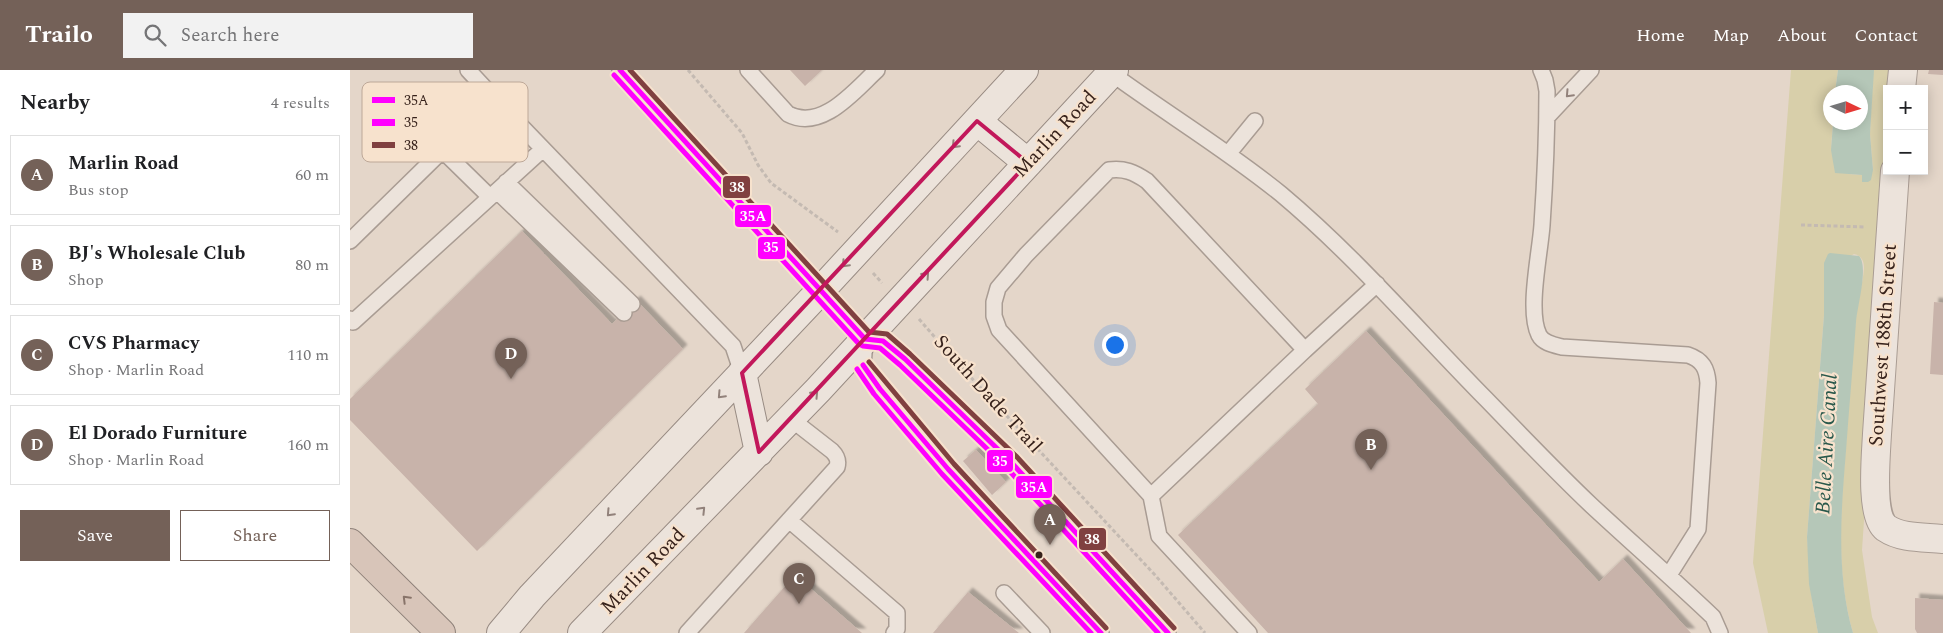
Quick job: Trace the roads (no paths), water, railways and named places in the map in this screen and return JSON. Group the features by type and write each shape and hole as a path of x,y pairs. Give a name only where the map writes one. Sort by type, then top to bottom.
{"highway":[{"path":"350,543 441,633"}],"street":[{"path":"501,633 532,596 821,290 1024,70"},
{"path":"1902,85 1903,70"},
{"name":"Marlin Road","path":"582,633 791,419 1111,71"},
{"path":"977,121 1028,163"},
{"name":"Southwest 188th Street","path":"1895,175 1875,462 1879,519 1884,527 1898,534 1943,539"},
{"path":"742,372 759,452"}],"lane":[{"path":"468,70 479,82"},
{"path":"620,70 865,339 883,341 1010,461 1168,633"},
{"path":"748,70 788,114 793,117 805,118 824,114 835,109 877,70"},
{"path":"1541,70 1547,91 1547,117 1542,226 1534,308 1535,324 1540,338 1550,344 1562,347 1688,355 1702,362 1707,373 1708,383 1698,529 1669,575"},
{"path":"1547,117 1591,70"},
{"path":"1111,71 1141,95 1228,154 1280,194 1377,284 1471,384 1591,505 1713,617 1720,633"},
{"path":"1228,154 1255,121"},
{"path":"528,133 733,346 742,372"},
{"path":"350,319 353,322 544,149"},
{"path":"350,241 430,162"},
{"path":"459,162 498,190 628,309"},
{"path":"1249,633 1159,536 1151,496 999,330 994,316 994,302 998,288 1026,255 1109,170 1129,170 1147,181 1305,350"},
{"path":"1151,496 1377,284"},
{"path":"865,339 863,366 880,389 962,485 1101,633"},
{"path":"687,633 837,467 839,462 832,451 791,419"},
{"path":"789,520 897,613 897,628 894,633"},
{"path":"1004,593 1042,633"}],"water":[{"path":"1838,70 1874,70 1870,134 1873,170 1871,180 1868,182 1862,182 1862,175 1835,173 1831,150 1832,130 1868,130 1868,85 1836,85"},
{"name":"Belle Aire Canal","path":"1830,253 1859,256 1863,268 1856,322 1844,474 1841,543 1844,588 1853,633 1818,633 1809,584 1807,537 1824,315 1824,263"}],"place":[{"name":"El Dorado Furniture","path":"511,379"},
{"name":"BJ's Wholesale Club","path":"1371,470"},
{"name":"Marlin Road","path":"1050,545"},
{"name":"CVS Pharmacy","path":"799,604"}]}
